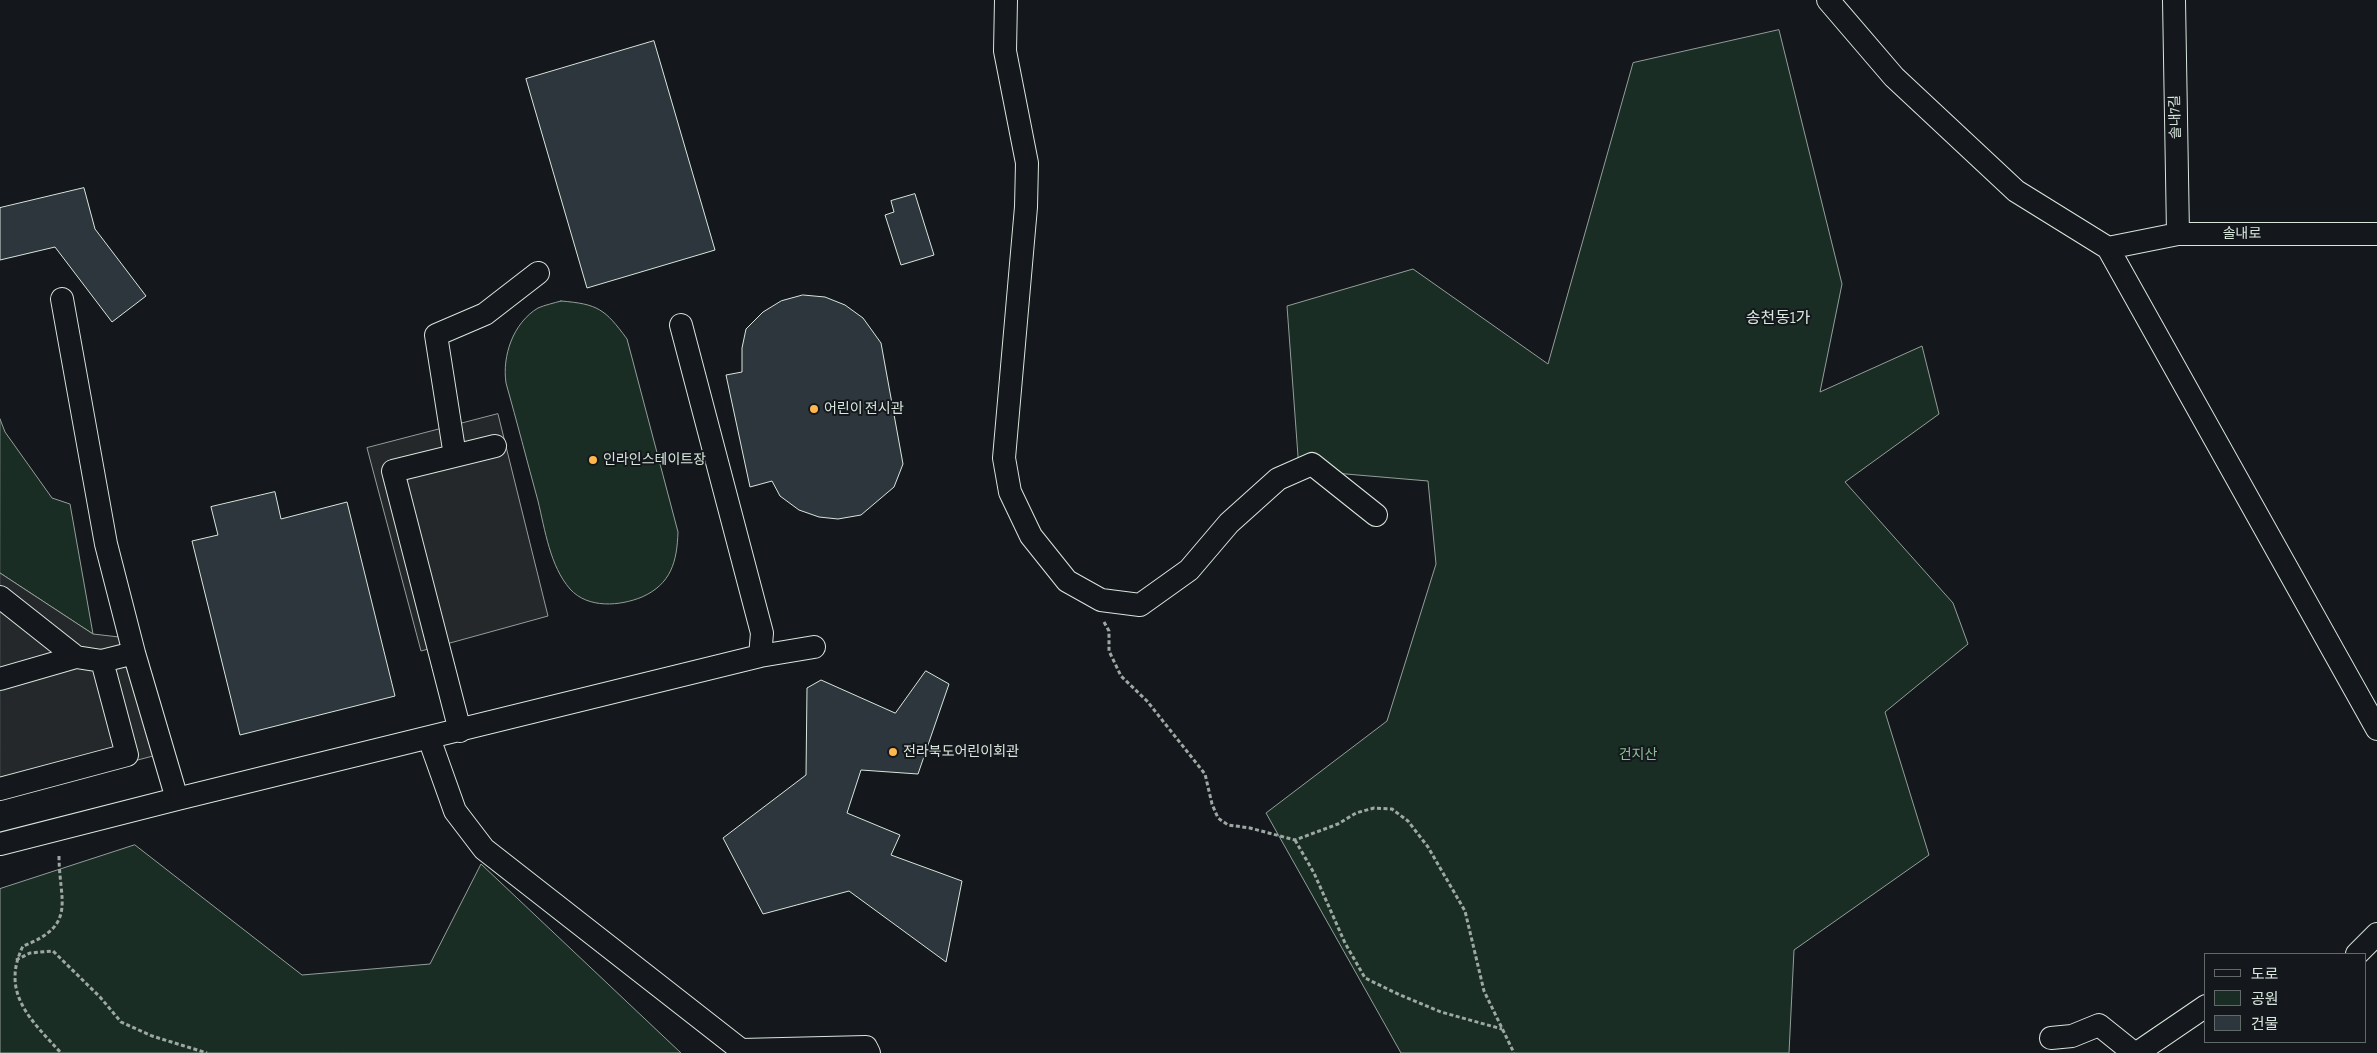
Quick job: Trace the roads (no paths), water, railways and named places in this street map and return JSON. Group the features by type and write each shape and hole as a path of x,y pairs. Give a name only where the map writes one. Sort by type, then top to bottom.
{"street":[{"path":"1006,0 1005,51 1027,163 1026,207 1004,458 1010,492 1031,536 1067,581 1101,600 1140,604 1189,570 1229,523 1278,478 1312,464 1376,515"},
{"path":"1828,0 1894,77 2016,191 2108,248 2377,729"},
{"name":"솔내7길","path":"2174,0 2178,234"},
{"name":"솔내로","path":"2108,248 2178,234 2377,234"},
{"path":"455,456 436,335 485,314 538,273"},
{"path":"62,299 106,544 134,654 177,799"},
{"path":"681,325 762,633 760,656"},
{"path":"460,731 394,471 495,446"},
{"path":"0,597 76,657"},
{"path":"0,844 760,656 814,647"},
{"path":"0,679 76,657 102,661 134,654"},
{"path":"0,788 126,755 102,661"},
{"path":"429,738 455,811 484,849 741,1050 866,1047 870,1053"},
{"path":"2358,953 2377,934"},
{"path":"2051,1038 2072,1036 2099,1025 2136,1053 2204,1007"}],"place":[{"name":"어린이 전시관","path":"814,409"},
{"name":"인라인스테이트장","path":"593,460"},
{"name":"전라북도어린이회관","path":"893,752"}],"district":[{"name":"송천동1가","path":"1778,319"}],"park label":[{"name":"건지산","path":"1638,755"}]}
